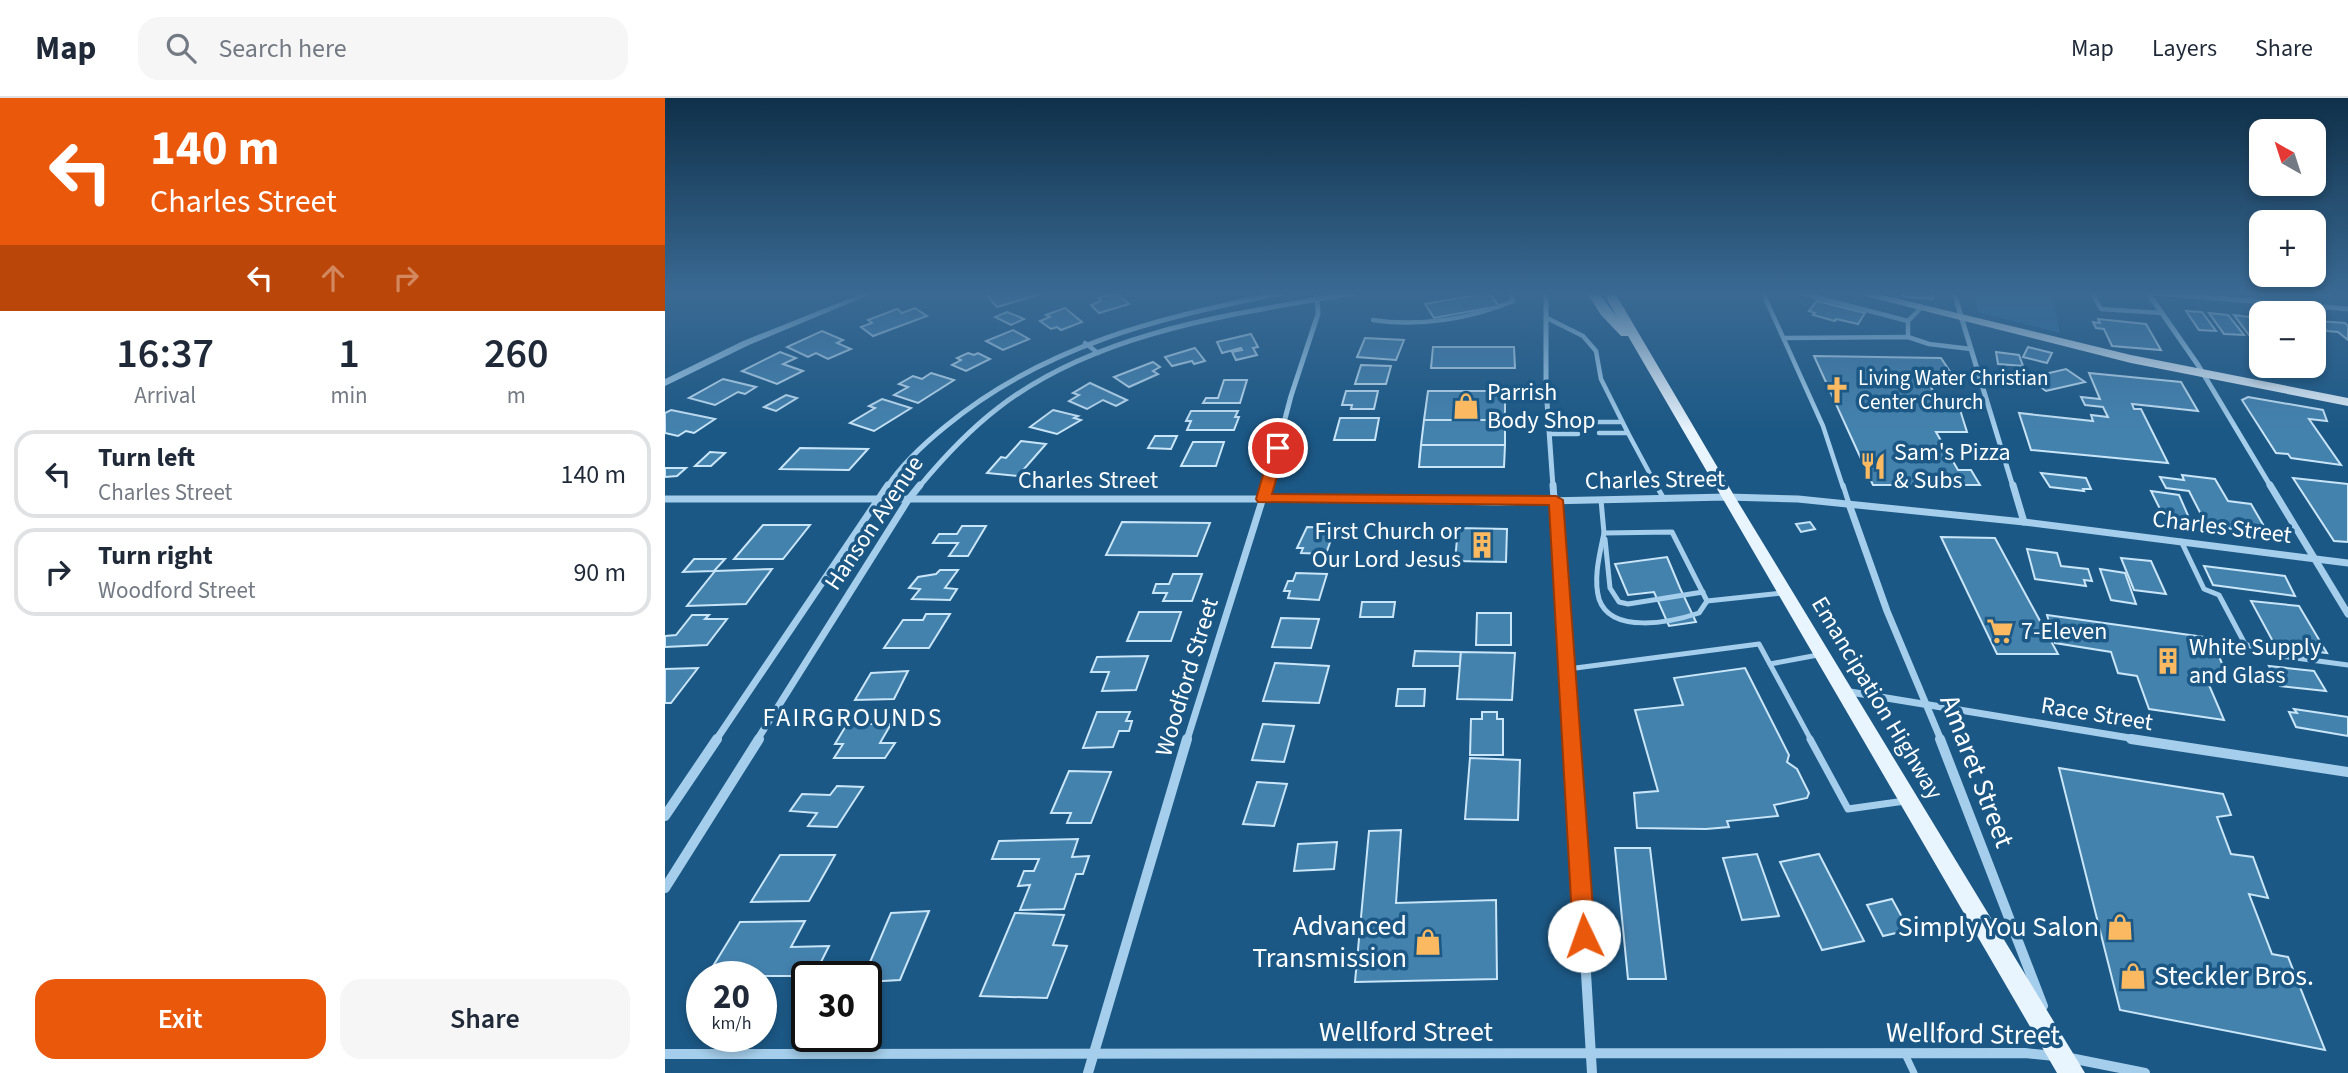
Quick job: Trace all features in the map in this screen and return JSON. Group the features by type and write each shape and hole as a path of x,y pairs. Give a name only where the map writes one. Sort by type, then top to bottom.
{"main road":[{"name":"Emancipation Highway","path":"1632,338 1641,347"},
{"name":"Emancipation Highway","path":"1636,338 1783,593 2067,1065"},
{"path":"2047,338 2203,375 2348,402"}],"street":[{"path":"665,383 757,338"},
{"name":"Hanson Avenue","path":"665,816 878,500 916,452 961,413 1013,378 1099,338"},
{"name":"Hanson Avenue","path":"665,888 908,500 953,445 993,410 1045,379 1098,353 1142,338"},
{"name":"Woodford Street","path":"1088,1073 1310,338"},
{"path":"1547,338 1549,422 1568,669 1592,1073"},
{"path":"1969,338 2024,522"},
{"path":"2179,338 2348,614"},
{"name":"Charles Street","path":"665,499 1601,500 1727,497 1849,504 2024,522 2348,563"},
{"name":"Amaret Street","path":"1849,504 1887,611 1927,705 2067,1065"},
{"name":"Race Street","path":"1842,690 2348,772"},
{"name":"Wellford Street","path":"665,1054 2025,1054 2067,1065 2145,1073"}],"lane":[{"path":"1585,338 1596,351 1601,379 1621,422 1664,499"},
{"path":"1784,338 1823,426 1849,504"},
{"path":"1913,338 1930,344 1972,349"},
{"path":"1085,343 1098,353"},
{"path":"1549,422 1621,422"},
{"path":"1550,434 1578,433"},
{"path":"1599,433 1627,433"},
{"path":"1601,500 1610,588 1619,602 1628,604 1703,592"},
{"path":"1604,533 1672,532 1707,601"},
{"path":"1604,533 1596,568 1599,602 1607,615 1628,623 1659,620 1699,613 1707,601"},
{"path":"2181,541 2204,589 2219,595 2245,644 2274,655 2348,665"},
{"path":"1707,601 1783,593"},
{"path":"1568,669 1759,645 1848,809 1908,801"},
{"path":"1770,664 1820,655"},
{"path":"1905,1054 1914,1073"}],"building":[{"path":"806,338 840,338 843,340 837,343 851,349 828,359 816,353 808,357 787,347"},
{"path":"992,338 1029,339 1003,350 986,341"},
{"path":"1253,338 1258,347 1253,348 1257,355 1236,360 1232,352 1242,350 1241,348 1222,353 1217,342"},
{"path":"1365,338 1404,340 1396,360 1357,357"},
{"path":"2108,338 2154,338 2161,350 2112,346"},
{"path":"1433,347 1514,347 1515,368 1431,368"},
{"path":"2028,347 2052,353 2047,363 2023,357"},
{"path":"1195,348 1205,361 1172,366 1165,357"},
{"path":"780,352 796,358 783,364 803,371 777,384 742,371"},
{"path":"1996,352 2019,355 2023,366 1998,364"},
{"path":"968,353 978,353 990,359 966,371 952,365 961,360 957,358"},
{"path":"1814,356 1941,358 1953,376 1924,376 1937,397 1956,397 1967,432 1936,432 1958,470 1971,470 1980,485 1873,485"},
{"path":"1153,362 1160,367 1153,371 1158,374 1129,387 1114,377"},
{"path":"1361,365 1391,366 1386,384 1355,384"},
{"path":"2066,369 2085,382 2046,391 2028,378"},
{"path":"931,373 954,380 918,403 894,395 908,387 899,384 913,376 922,379"},
{"path":"2089,373 2181,382 2198,411 2132,404 2134,409 2141,409 2168,463 2031,450 2019,413 2093,421 2091,415 2108,417 2103,407 2085,405 2081,397 2100,399"},
{"path":"723,379 756,387 745,394 738,392 715,405 689,398"},
{"path":"1224,380 1247,380 1240,403 1203,403 1206,398 1218,398"},
{"path":"1090,383 1127,400 1116,406 1103,400 1087,409 1069,401 1079,395 1073,393"},
{"path":"1346,391 1378,391 1374,409 1351,409 1352,405 1342,405"},
{"name":"Parrish Body Shop","path":"1428,391 1505,391 1505,420 1424,420"},
{"path":"786,395 797,398 776,411 764,407"},
{"path":"2248,397 2323,410 2327,421 2309,419 2341,465 2291,458 2288,454 2276,453 2242,400"},
{"path":"882,399 911,408 874,431 850,423 875,408 869,406"},
{"path":"671,410 715,419 694,433 686,431 678,436 665,433 665,413"},
{"path":"1053,410 1078,416 1074,418 1081,420 1057,434 1030,427"},
{"path":"1191,411 1238,411 1235,417 1239,417 1234,430 1187,430 1191,421 1186,421"},
{"path":"1340,418 1379,418 1375,440 1334,440"},
{"path":"1424,420 1505,420 1505,445 1421,445"},
{"path":"1155,436 1177,436 1171,449 1148,448"},
{"path":"1021,441 1046,444 1018,476 987,473 1001,457 1006,458"},
{"path":"1193,442 1224,442 1216,466 1181,466"},
{"path":"1421,445 1505,445 1504,467 1419,467"},
{"path":"800,448 868,449 849,470 780,469"},
{"path":"710,452 725,453 711,466 695,466"},
{"path":"665,468 686,468 677,476 665,477"},
{"path":"2041,473 2086,478 2091,489 2083,489 2084,491 2050,487"},
{"path":"2182,475 2215,479 2228,501 2251,504 2268,533 2207,526 2189,491 2166,488 2160,477 2184,480"},
{"path":"2293,478 2348,484 2348,542 2334,541"},
{"path":"2151,491 2179,495 2190,520 2164,517"},
{"path":"1122,522 1210,523 1197,556 1106,555"},
{"path":"1810,522 1815,529 1801,532 1796,524"},
{"path":"763,525 810,525 783,559 734,559"},
{"path":"962,526 986,526 968,556 949,556 958,543 933,543 939,534 957,534"},
{"path":"1307,527 1335,528 1326,554 1301,553 1303,548 1297,548"},
{"name":"First Church or Our Lord Jesus","path":"1458,528 1507,529 1506,562 1455,561"},
{"path":"1941,537 1995,538 2058,654 1997,654"},
{"path":"2027,549 2057,553 2061,566 2088,569 2092,581 2084,580 2086,586 2035,579"},
{"path":"1667,557 1696,622 1669,626 1654,592 1628,595 1615,564"},
{"path":"2121,558 2151,561 2166,594 2134,590"},
{"path":"694,559 725,559 714,571 683,572"},
{"path":"2204,566 2285,576 2295,596 2213,585"},
{"path":"772,569 746,604 687,606 715,571"},
{"path":"2100,569 2125,573 2136,604 2111,600"},
{"path":"940,570 958,570 945,588 957,589 950,600 912,599 920,589 909,588 918,577 936,574"},
{"path":"1296,573 1327,574 1319,600 1288,598 1290,591 1284,591 1288,581 1293,581"},
{"path":"1173,574 1202,574 1192,601 1163,601 1167,593 1153,593 1156,584 1169,584"},
{"path":"2251,601 2299,606 2327,653 2276,647"},
{"path":"1362,602 1395,602 1393,617 1360,617"},
{"path":"1139,612 1181,612 1171,641 1127,641"},
{"path":"1477,613 1511,613 1511,645 1476,645"},
{"path":"926,614 950,614 929,648 884,648 903,620 923,620"},
{"path":"692,615 709,615 705,619 727,619 707,645 665,647 665,636 676,635"},
{"name":"White Supply and Glass","path":"2047,615 2211,638 2227,675 2203,671 2224,720 2149,709 2137,676 2118,673 2111,652 2055,643"},
{"path":"1281,618 1319,619 1311,648 1272,647"},
{"path":"1415,651 1461,652 1460,666 1413,666"},
{"path":"1461,652 1515,653 1512,700 1457,699"},
{"path":"1148,656 1136,690 1102,691 1109,672 1091,672 1097,657"},
{"path":"1275,663 1329,666 1319,703 1263,701"},
{"path":"2269,666 2314,671 2326,691 2280,686"},
{"path":"698,668 671,703 665,703 665,669"},
{"path":"1745,668 1789,755 1787,762 1797,769 1809,793 1807,798 1774,805 1778,816 1727,821 1729,827 1637,828 1634,793 1658,791 1635,710 1683,705 1674,678"},
{"path":"908,671 894,699 855,700 871,673"},
{"path":"1398,689 1425,689 1424,706 1396,706"},
{"path":"2294,709 2348,717 2348,736 2296,727 2289,712 2297,713"},
{"path":"1097,712 1130,712 1126,721 1132,721 1129,731 1119,731 1113,747 1083,748"},
{"path":"1482,712 1497,712 1497,719 1503,719 1503,755 1470,755 1471,719 1482,719"},
{"path":"847,724 891,724 880,743 895,743 885,758 834,758 843,744 835,744"},
{"path":"1263,724 1294,726 1284,762 1252,760"},
{"path":"1470,758 1520,760 1518,820 1465,819"},
{"path":"2059,768 2223,794 2231,815 2217,817 2231,854 2253,857 2268,898 2249,894 2272,954 2288,957 2325,1050 2120,1010"},
{"path":"1069,771 1111,772 1091,823 1067,823 1071,813 1051,813"},
{"path":"1257,782 1287,784 1274,826 1243,824"},
{"path":"837,786 863,787 837,827 808,826 817,813 790,811 802,794 830,795"},
{"name":"Advanced Transmission","path":"1401,830 1396,903 1496,900 1497,979 1355,982 1369,831"},
{"path":"1078,839 1072,857 1089,856 1083,874 1076,874 1064,909 1020,910 1030,885 1018,886 1024,871 1034,871 1039,859 992,859 999,841"},
{"path":"1337,842 1334,869 1294,871 1298,844"},
{"path":"1615,848 1650,848 1666,979 1628,979"},
{"path":"1757,854 1779,916 1742,920 1723,858"},
{"path":"1819,854 1864,941 1822,950 1780,862"},
{"path":"780,855 835,855 809,901 751,902"},
{"path":"1892,899 1909,930 1883,936 1867,905"},
{"path":"929,911 900,980 882,981 882,961 870,961 891,913"},
{"path":"1015,913 1064,915 1053,945 1067,946 1047,998 980,996"},
{"path":"805,921 791,947 829,946 822,961 791,961 791,976 777,976 777,961 716,961 740,922"}],"place":[{"name":"Living Water Christian Center Church","path":"1837,390"},
{"name":"Parrish Body Shop","path":"1466,406"},
{"name":"Sam's Pizza & Subs","path":"1873,466"},
{"name":"First Church or Our Lord Jesus","path":"1482,545"},
{"name":"7-Eleven","path":"2000,631"},
{"name":"White Supply and Glass","path":"2168,661"},
{"name":"Simply You Salon","path":"2120,927"},
{"name":"Advanced Transmission","path":"1428,942"},
{"name":"Steckler Bros.","path":"2133,976"}],"district":[{"name":"FAIRGROUNDS","path":"853,717"}],"route":[{"path":"1278,448 1263,499 1497,502 1556,500 1584,936"}]}
